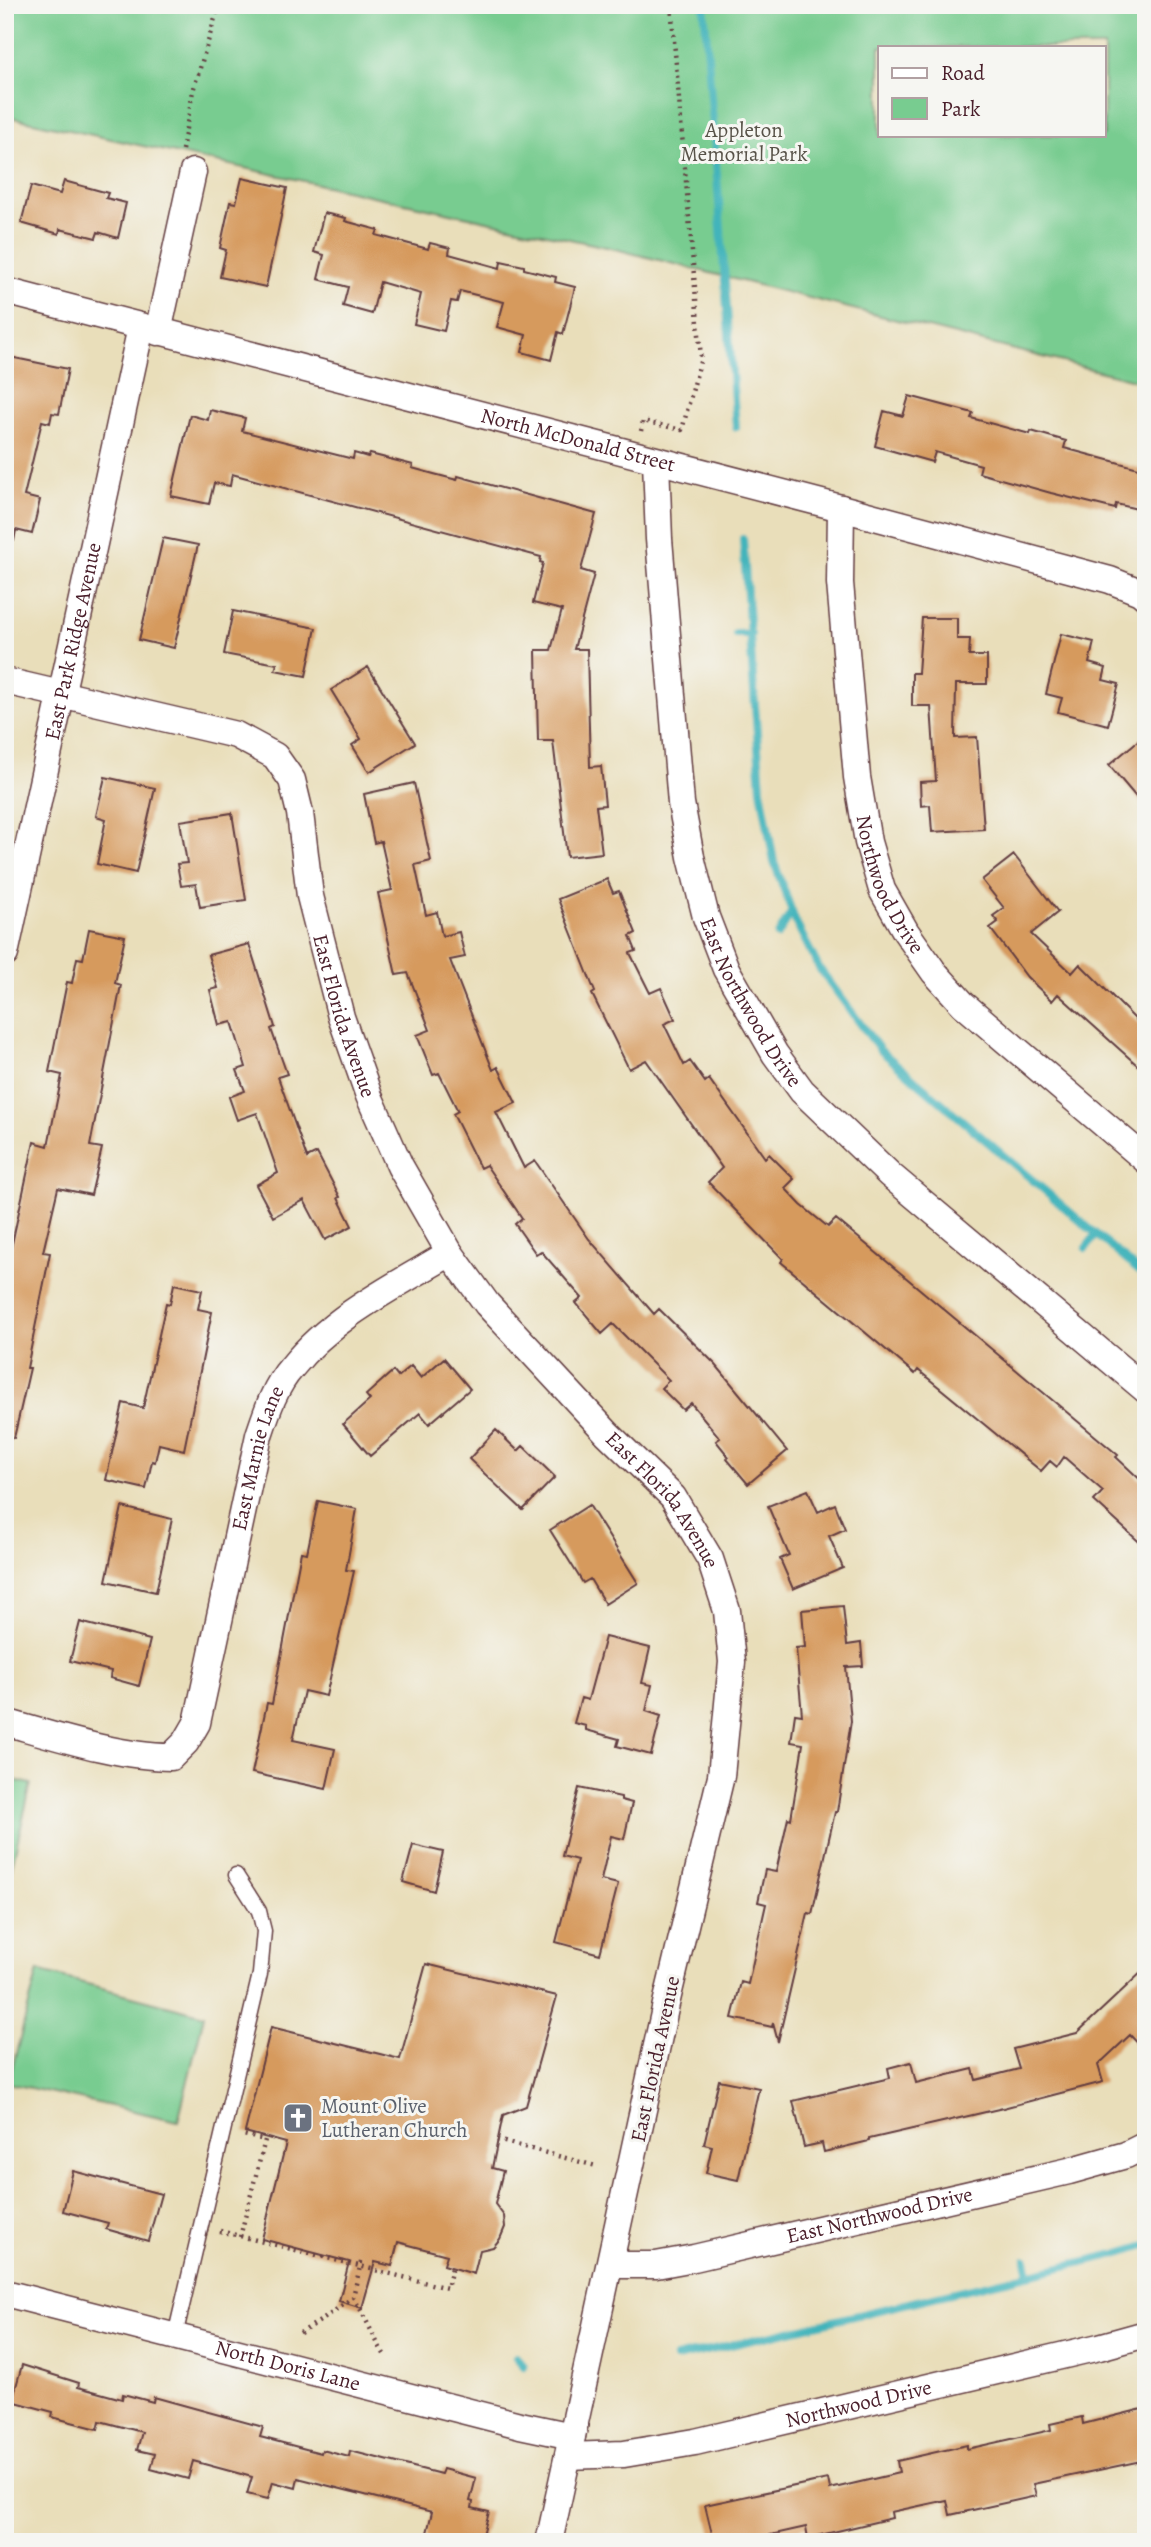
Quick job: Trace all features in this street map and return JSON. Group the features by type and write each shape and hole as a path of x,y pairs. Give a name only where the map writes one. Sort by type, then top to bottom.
{"street":[{"name":"East Park Ridge Avenue","path":"5,954 62,694 149,329 191,179"},
{"name":"North McDonald Street","path":"5,291 1110,580 1146,597"},
{"name":"East Northwood Drive","path":"656,461 659,539 681,803 706,917 732,980 775,1054 802,1091 890,1175 1146,1390"},
{"name":"Northwood Drive","path":"841,508 840,583 857,777 868,842 882,890 906,932 934,972 962,1004 1146,1160"},
{"name":"East Florida Avenue","path":"5,681 236,735 275,756 292,780 300,813 310,896 341,1017 369,1096 400,1166 450,1253 487,1304 528,1350 673,1497 710,1559 727,1611 732,1662 721,1776 666,2004 549,2542"},
{"name":"East Marnie Lane","path":"5,1721 56,1736 150,1757 171,1757 186,1742 197,1723 208,1679 256,1448 270,1403 290,1368 320,1337 356,1310 450,1253"},
{"name":"East Northwood Drive","path":"610,2265 656,2265 694,2258 1069,2171 1125,2155 1146,2145"},
{"name":"North Doris Lane","path":"5,2293 176,2336 570,2446"},
{"name":"Northwood Drive","path":"570,2446 624,2454 695,2442 1146,2334"}],"lane":[{"path":"176,2336 260,1974 264,1931 259,1911 236,1875"}],"path":[{"path":"191,179 179,170 193,91 219,5"},
{"path":"671,5 701,358 682,430"},
{"path":"240,2237 265,2140 242,2134"},
{"path":"498,2140 596,2166"},
{"path":"219,2231 447,2288 452,2268"},
{"path":"300,2333 353,2297 362,2258"},
{"path":"353,2297 384,2354"}],"green space":[{"name":"Appleton Memorial Park","path":"5,5 1146,5 1146,383 611,248 5,116"},
{"path":"5,1778 31,1784 5,1895"},
{"path":"38,1971 204,2015 178,2121 8,2083"}],"building":[{"path":"242,178 287,188 266,287 220,277 226,250 220,248 230,202 236,203"},
{"path":"64,181 108,193 106,198 126,203 118,238 98,232 96,238 60,229 59,234 21,223 31,186 60,194"},
{"path":"324,213 378,230 376,235 428,249 430,243 450,248 449,254 500,268 501,261 524,266 524,269 556,277 555,282 575,287 563,334 558,332 551,360 522,352 526,335 497,327 504,302 460,291 457,302 451,301 444,331 414,324 421,294 380,282 372,314 343,306 348,287 318,279 324,255 314,252"},
{"path":"5,356 68,369 59,414 52,413 50,423 42,421 24,496 40,500 32,534 16,530 14,541 5,540"},
{"path":"909,396 973,413 971,418 1066,441 1064,448 1146,470 1146,511 1116,504 1115,509 979,473 981,465 935,452 932,462 875,446 884,411 903,416"},
{"path":"210,410 245,418 242,431 353,459 354,453 368,457 370,454 413,465 412,468 434,474 457,480 458,476 596,514 581,570 594,574 574,649 587,649 590,767 601,766 605,805 596,806 602,853 567,857 553,741 538,741 536,650 551,650 562,610 533,603 543,563 540,562 541,557 232,474 230,486 214,483 209,504 171,496 190,415 208,420"},
{"path":"163,538 198,545 174,648 139,640"},
{"path":"233,611 316,628 306,676 275,670 277,664 224,654"},
{"path":"922,618 957,618 957,639 970,639 969,656 987,656 987,684 956,684 955,738 977,737 984,829 932,832 930,805 921,806 920,782 936,781 931,706 912,706 912,673 918,673"},
{"path":"1061,634 1094,642 1089,663 1106,668 1103,680 1119,684 1108,725 1058,712 1062,698 1046,694"},
{"path":"368,667 415,743 369,772 352,745 361,739 331,690"},
{"path":"1146,734 1146,809 1109,765"},
{"path":"105,777 155,788 136,873 97,864 106,819 96,816"},
{"path":"414,783 431,861 415,865 426,915 437,912 442,936 459,932 465,957 450,960 493,1070 498,1067 516,1103 496,1112 524,1168 535,1161 589,1239 654,1314 659,1309 716,1365 787,1451 748,1484 716,1441 720,1438 691,1403 683,1410 661,1388 669,1380 613,1324 602,1334 576,1303 582,1298 541,1251 536,1254 515,1224 522,1218 486,1165 480,1168 453,1114 458,1111 439,1073 433,1075 417,1035 430,1030 408,973 396,975 378,893 392,890 381,841 374,843 364,794"},
{"path":"232,813 246,900 200,907 196,884 181,886 177,864 187,863 180,821"},
{"path":"1014,855 1058,912 1031,934 1072,973 1080,964 1146,1030 1146,1073 1058,994 1052,1001 1027,977 990,928 998,922 993,916 1004,908 982,880"},
{"path":"607,879 613,893 619,891 636,933 630,936 636,951 630,953 650,993 661,988 675,1019 664,1024 684,1065 690,1061 705,1082 709,1079 765,1158 769,1154 794,1179 785,1188 801,1205 828,1227 836,1219 1118,1455 1116,1457 1146,1485 1146,1548 1094,1501 1103,1491 1064,1457 1057,1467 1050,1461 1041,1471 918,1370 915,1374 781,1262 783,1259 708,1182 722,1168 646,1060 629,1069 592,994 595,992 558,899"},
{"path":"89,929 125,936 115,983 121,985 90,1146 102,1148 91,1195 58,1188 43,1252 50,1253 27,1368 30,1368 14,1438 5,1437 5,1276 34,1142 48,1146 62,1075 49,1072 67,982 72,983 77,958 83,959"},
{"path":"249,944 275,1027 271,1029 287,1074 278,1077 307,1158 317,1153 352,1226 325,1240 304,1200 273,1217 256,1185 278,1173 257,1113 237,1120 229,1097 245,1091 237,1070 246,1067 232,1022 219,1025 210,990 218,988 208,955"},
{"path":"174,1284 202,1290 198,1309 212,1312 184,1450 159,1444 146,1489 106,1480 123,1403 143,1408 166,1303 170,1304"},
{"path":"444,1358 470,1389 429,1424 420,1413 370,1456 343,1424 370,1400 366,1395 393,1371 398,1377 411,1366 421,1378"},
{"path":"496,1430 518,1451 523,1446 555,1477 523,1510 469,1459"},
{"path":"808,1490 818,1512 835,1504 845,1529 829,1536 843,1568 793,1589 780,1559 789,1555 768,1506"},
{"path":"318,1501 357,1509 346,1570 354,1571 326,1696 304,1691 293,1740 335,1749 326,1789 252,1773 267,1703 272,1704 301,1552 307,1553"},
{"path":"589,1505 638,1583 605,1604 590,1579 583,1583 550,1530"},
{"path":"122,1507 172,1519 156,1592 106,1581"},
{"path":"843,1606 847,1645 861,1643 863,1666 846,1667 851,1721 837,1812 812,1914 808,1913 778,2042 773,2023 772,2027 732,2018 741,1982 748,1984 766,1904 758,1902 765,1870 776,1872 788,1818 791,1819 803,1744 791,1742 795,1714 802,1715 796,1648 805,1647 802,1610"},
{"path":"80,1622 150,1640 139,1686 110,1678 111,1671 70,1661"},
{"path":"605,1637 650,1648 642,1683 652,1685 646,1711 661,1716 651,1755 617,1746 619,1739 586,1730 586,1726 574,1723 581,1698 588,1700"},
{"path":"579,1788 621,1797 621,1800 632,1803 624,1839 611,1836 601,1880 618,1884 600,1954 556,1942 577,1860 562,1856"},
{"path":"413,1845 443,1852 434,1891 403,1882"},
{"name":"Mount Olive Lutheran Church","path":"426,1964 557,1996 526,2106 503,2115 492,2168 503,2171 495,2204 504,2216 505,2227 500,2239 493,2247 480,2250 474,2274 444,2265 447,2255 398,2242 392,2266 375,2262 362,2308 339,2301 349,2262 262,2239 286,2143 245,2132 271,2027 400,2059"},
{"path":"1146,1968 1146,2052 1130,2035 1098,2065 1103,2082 824,2152 822,2143 804,2147 793,2101 890,2078 888,2068 911,2062 916,2083 973,2069 976,2080 1019,2069 1013,2049 1077,2033"},
{"path":"719,2080 759,2088 738,2180 706,2173 712,2146 704,2144"},
{"path":"73,2171 161,2194 148,2241 106,2229 108,2223 63,2211"},
{"path":"22,2365 79,2383 78,2387 122,2399 123,2394 153,2402 154,2397 263,2427 260,2437 321,2453 322,2450 349,2457 350,2451 441,2474 443,2469 476,2478 470,2501 473,2502 472,2508 489,2512 481,2542 443,2542 426,2537 432,2512 298,2478 296,2488 273,2482 268,2499 247,2494 252,2477 193,2461 188,2479 151,2469 155,2454 137,2450 142,2432 100,2421 98,2429 52,2417 53,2412 12,2401"},
{"path":"1146,2408 1146,2460 1033,2484 1036,2496 950,2515 947,2500 891,2512 892,2518 808,2538 806,2527 770,2535 769,2542 714,2542 705,2505 828,2479 830,2489 899,2473 897,2461 1051,2430 1050,2424 1082,2417 1083,2424"}],"waterway":[{"path":"704,5 736,427"},
{"path":"743,539 761,789 774,862 796,923 819,968 880,1050 1146,1277"},
{"path":"736,634 751,634"},
{"path":"778,935 792,911"},
{"path":"1086,1248 1096,1235"},
{"path":"676,2358 1146,2245"},
{"path":"1026,2260 1029,2274"},
{"path":"516,2357 524,2366"}],"place":[{"name":"Mount Olive Lutheran Church","path":"298,2118"}]}
